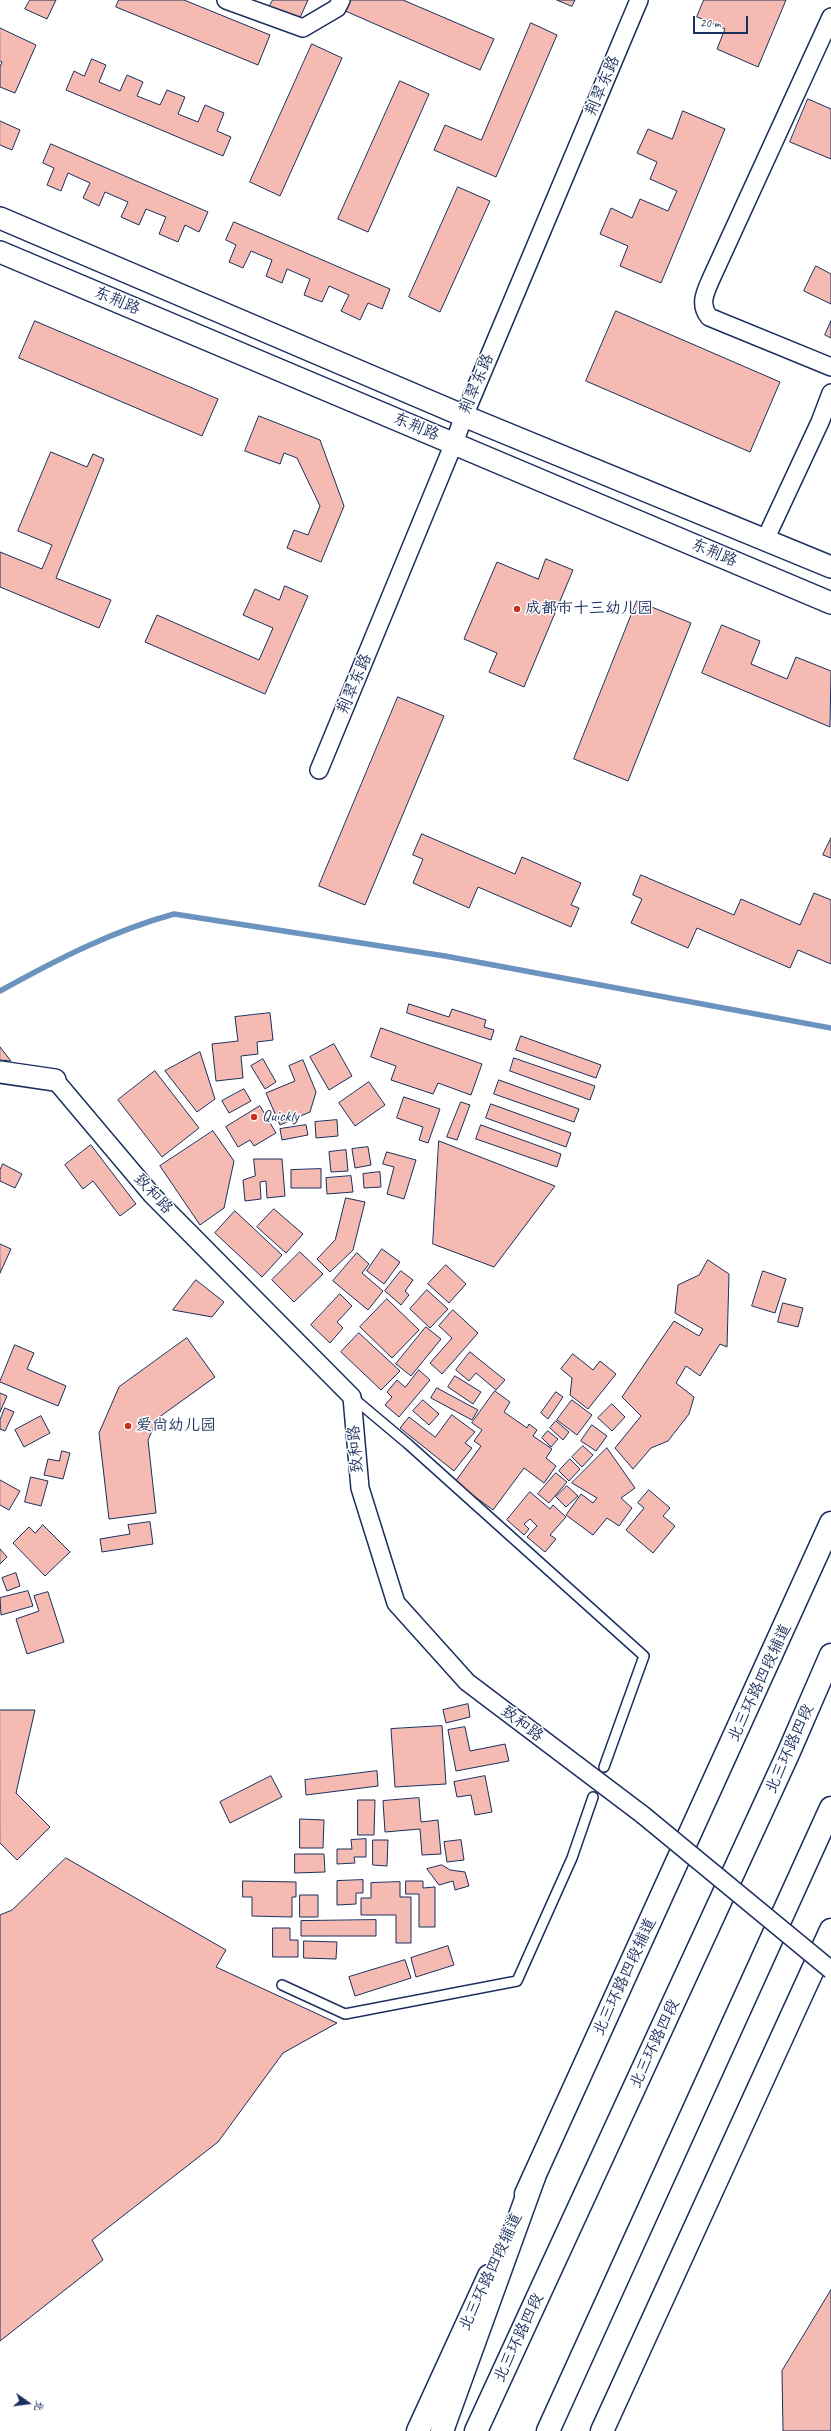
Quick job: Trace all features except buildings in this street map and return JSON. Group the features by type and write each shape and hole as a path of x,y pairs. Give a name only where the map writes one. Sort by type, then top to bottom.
{"main road":[{"name":"北三环路四段辅道","path":"418,2431 831,1523"},
{"name":"北三环路四段","path":"476,2431 788,1754 831,1655"},
{"path":"548,2431 831,1808"},
{"path":"602,2431 831,1930"},
{"path":"442,2431 534,2177"}],"street":[{"path":"226,0 303,28 337,8 341,0"},
{"name":"荆翠东路","path":"319,770 464,416 639,0"},
{"path":"831,17 824,53 711,279 702,302 704,310 709,317 831,367"},
{"name":"东荆路","path":"0,218 464,416 831,567"},
{"name":"东荆路","path":"0,252 831,603"},
{"path":"765,540 820,422 831,393"},
{"path":"0,1072 55,1080"},
{"name":"致和路","path":"55,1080 152,1195 352,1397 360,1488 396,1603 467,1682 643,1815 831,1970"}],"lane":[{"path":"352,1397 408,1444 644,1656 604,1767"},
{"path":"282,1985 344,2014 517,1981 572,1858 593,1797"}],"waterway":[{"path":"0,991 85,947 129,929 174,914 445,956 831,1028"}],"place":[{"name":"成都市十三幼儿园","path":"517,609"},
{"name":"Quickly","path":"254,1117"},
{"name":"爱尚幼儿园","path":"128,1426"}]}
